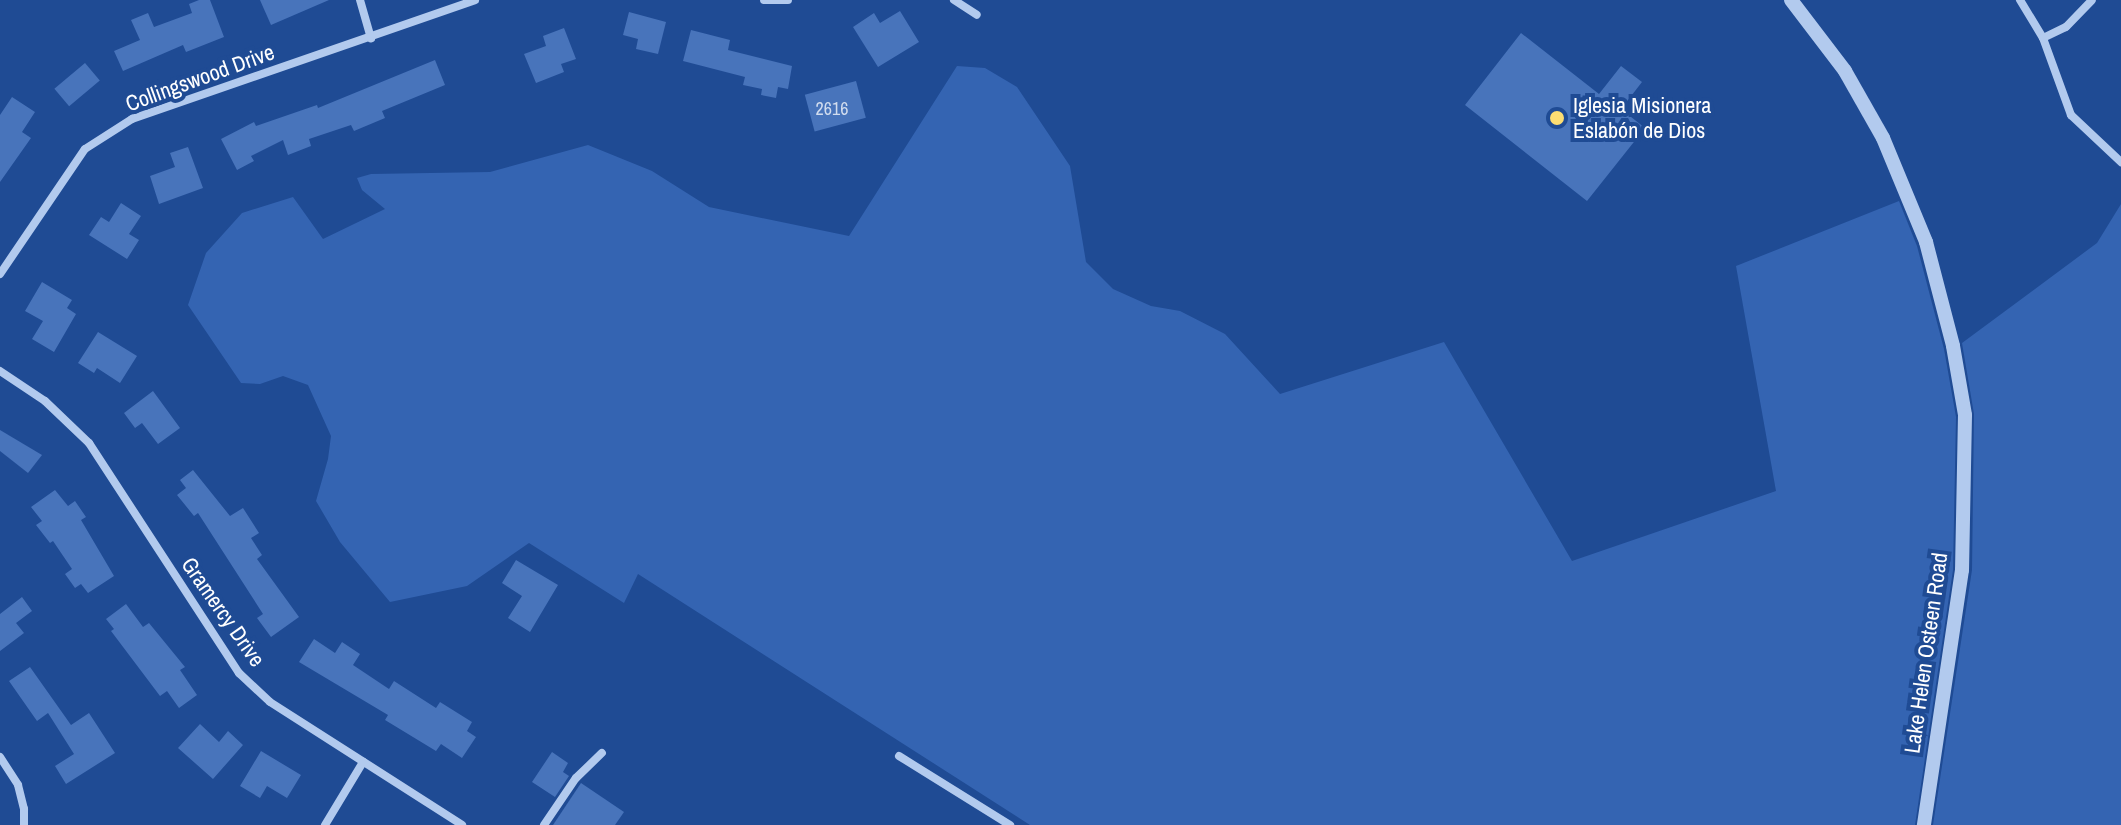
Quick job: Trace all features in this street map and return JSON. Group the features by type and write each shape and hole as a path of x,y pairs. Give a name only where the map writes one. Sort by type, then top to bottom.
{"street":[{"path":"360,0 371,38"},
{"name":"Collingswood Drive","path":"0,274 85,149 122,125 475,0"},
{"path":"764,0 788,0"},
{"path":"954,0 977,15"},
{"name":"Lake Helen Osteen Road","path":"1791,0 1845,71 1889,151 1926,242 1953,346 1965,415 1962,570 1924,825"},
{"path":"2020,0 2043,38 2071,115 2121,162"},
{"path":"2043,38 2066,27 2092,0"},
{"name":"Gramercy Drive","path":"0,371 45,401 89,443 239,673 270,702 462,825"},
{"path":"544,825 576,778 602,753"},
{"path":"899,756 1010,825"},
{"path":"0,757 18,785 24,825"},
{"path":"325,825 363,762"}],"shaded area":[{"path":"957,66 985,68 1017,87 1070,166 1086,262 1113,289 1151,306 1180,311 1225,334 1280,394 1444,342 1572,561 1776,491 1736,266 1899,201 1917,246 1944,349 1956,417 1953,570 1915,825 1030,825 638,574 624,603 529,543 467,586 390,602 340,542 316,501 331,436 308,385 283,376 260,384 241,383 188,305 206,253 242,213 293,197 323,239 385,209 362,190 357,178 371,174 490,172 588,145 652,171 709,207 849,236"},
{"path":"2121,204 2121,825 1933,825 1972,570 1974,414 1962,343 2097,243"}],"building":[{"path":"210,0 224,37 186,52 183,45 123,71 114,51 140,40 131,20 148,13 154,27 192,13 189,4"},
{"path":"260,0 329,0 271,25"},
{"path":"900,11 919,42 878,67 853,27 874,13 880,23"},
{"path":"629,12 666,22 658,54 636,49 638,39 623,35"},
{"path":"564,28 576,59 561,64 564,72 536,83 524,54 546,46 543,36"},
{"path":"691,30 730,40 728,50 792,66 788,89 778,87 776,98 761,95 762,89 743,85 745,77 683,61"},
{"name":"Iglesia Misionera Eslabón de Dios","path":"1521,33 1599,94 1621,66 1642,82 1621,109 1645,128 1587,201 1465,105"},
{"path":"435,60 445,85 382,111 385,118 354,131 351,125 309,139 311,146 288,155 283,140 251,156 254,161 237,170 221,139 254,122 256,126 317,105 318,108"},
{"path":"85,63 100,81 69,106 54,89"},
{"path":"856,81 866,118 815,131 805,95"},
{"path":"12,97 35,112 22,132 31,138 0,182 0,115"},
{"path":"188,147 203,188 159,204 150,176 175,167 170,153"},
{"path":"121,203 141,216 129,234 139,240 127,259 89,235 101,217 109,222"},
{"path":"42,282 72,300 67,308 76,314 54,352 32,339 43,321 25,311"},
{"path":"98,332 137,356 120,383 97,368 94,373 78,363"},
{"path":"153,391 180,428 158,444 142,423 135,428 124,413"},
{"path":"0,430 42,455 28,473 0,451"},
{"path":"193,470 230,516 243,508 259,533 251,538 262,555 257,559 299,617 271,637 257,618 263,614 198,513 194,516 177,495 186,488 180,480"},
{"path":"55,490 68,506 75,501 86,517 81,520 114,576 88,593 81,584 75,588 65,574 72,569 53,541 50,543 36,525 42,521 31,507"},
{"path":"516,560 558,585 530,632 508,618 522,596 502,583"},
{"path":"22,597 32,611 16,623 24,633 0,651 0,614"},
{"path":"126,604 143,627 149,623 185,667 180,670 197,695 179,708 167,691 160,696 111,631 114,629 106,619"},
{"path":"314,639 335,653 342,642 360,654 353,665 389,689 394,681 436,708 440,702 472,722 467,731 476,737 462,758 441,744 436,751 385,720 388,715 299,662"},
{"path":"30,667 71,725 89,713 115,753 66,784 55,766 74,754 48,713 37,721 9,681"},
{"path":"200,724 219,742 228,731 243,745 213,779 178,748"},
{"path":"261,751 301,775 287,798 267,786 260,798 240,786"},
{"path":"552,752 568,763 563,772 569,776 555,797 532,782"},
{"path":"581,783 624,812 615,825 553,825"}],"place":[{"name":"Iglesia Misionera Eslabón de Dios","path":"1557,118"}]}
